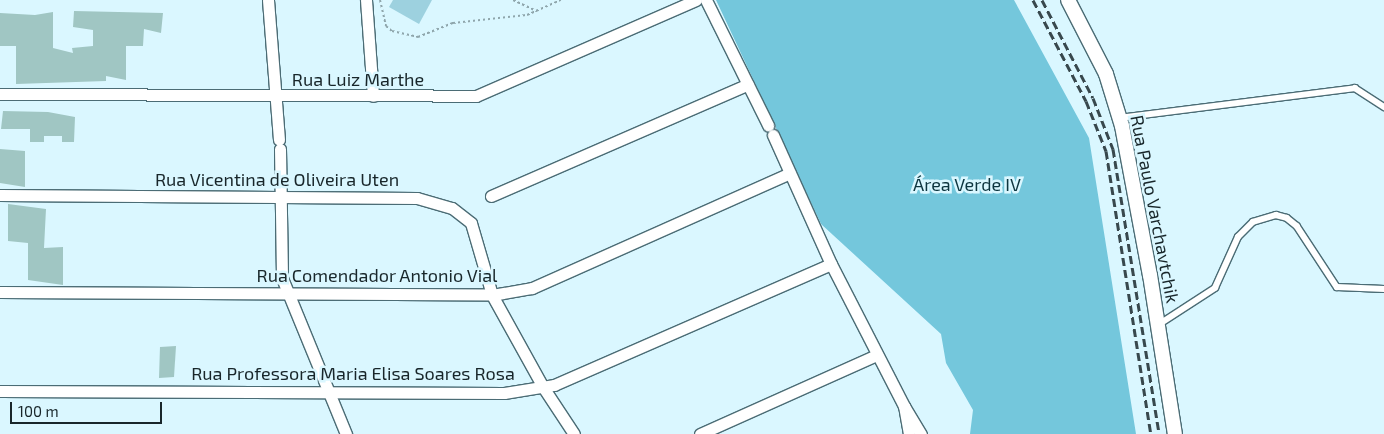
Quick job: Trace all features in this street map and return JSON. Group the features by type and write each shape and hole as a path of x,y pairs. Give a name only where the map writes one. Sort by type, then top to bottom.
{"street":[{"path":"268,0 279,144 282,278 346,434"},
{"path":"366,0 373,96"},
{"name":"Rua Luiz Marthe","path":"0,94 476,96 696,0"},
{"path":"706,0 768,124"},
{"name":"Rua Paulo Varchavtchik","path":"1068,0 1106,74 1119,118 1158,325 1175,434"},
{"path":"491,196 748,84"},
{"path":"773,135 831,264 877,355 921,434"},
{"name":"Rua Comendador Antonio Vial","path":"0,292 492,295 532,288 790,173"},
{"name":"Rua Vicentina de Oliveira Uten","path":"0,195 418,198 452,208 471,223 492,295 543,387 574,434"},
{"name":"Rua Professora Maria Elisa Soares Rosa","path":"0,392 504,394 543,387 831,264"},
{"path":"700,434 877,355"},
{"path":"904,406 909,434"}],"lane":[{"path":"1119,118 1355,88 1384,107"},
{"path":"1158,325 1215,288 1238,237 1253,222 1276,215 1288,218 1296,226 1337,287 1384,289"}],"path":[{"path":"380,0 386,26 392,31 409,37 418,37 453,23 501,19 537,11 561,0"},
{"path":"513,0 537,11"}],"shaded area":[{"path":"393,0 432,0 419,24 389,7"}],"green space":[{"name":"Área Verde IV","path":"716,0 1014,0 1089,138 1136,434 970,434 973,410 946,363 941,334 821,224"}],"building":[{"path":"74,11 163,13 161,33 144,29 143,46 126,46 126,80 106,76 106,81 16,84 16,46 0,46 0,13 35,15 53,12 53,48 73,53 72,48 93,46 93,30 73,27"},
{"path":"3,111 48,112 75,117 74,142 62,142 62,136 44,136 44,142 30,142 30,129 1,129"},
{"path":"0,149 25,151 25,187 0,183"},
{"path":"8,204 46,209 44,248 63,247 63,285 28,280 28,243 8,241"},
{"path":"176,346 174,377 159,378 160,347"}],"railway":[{"path":"1033,0 1086,101 1106,151 1151,434"},
{"path":"1042,0 1093,98 1113,149 1159,434"}]}
